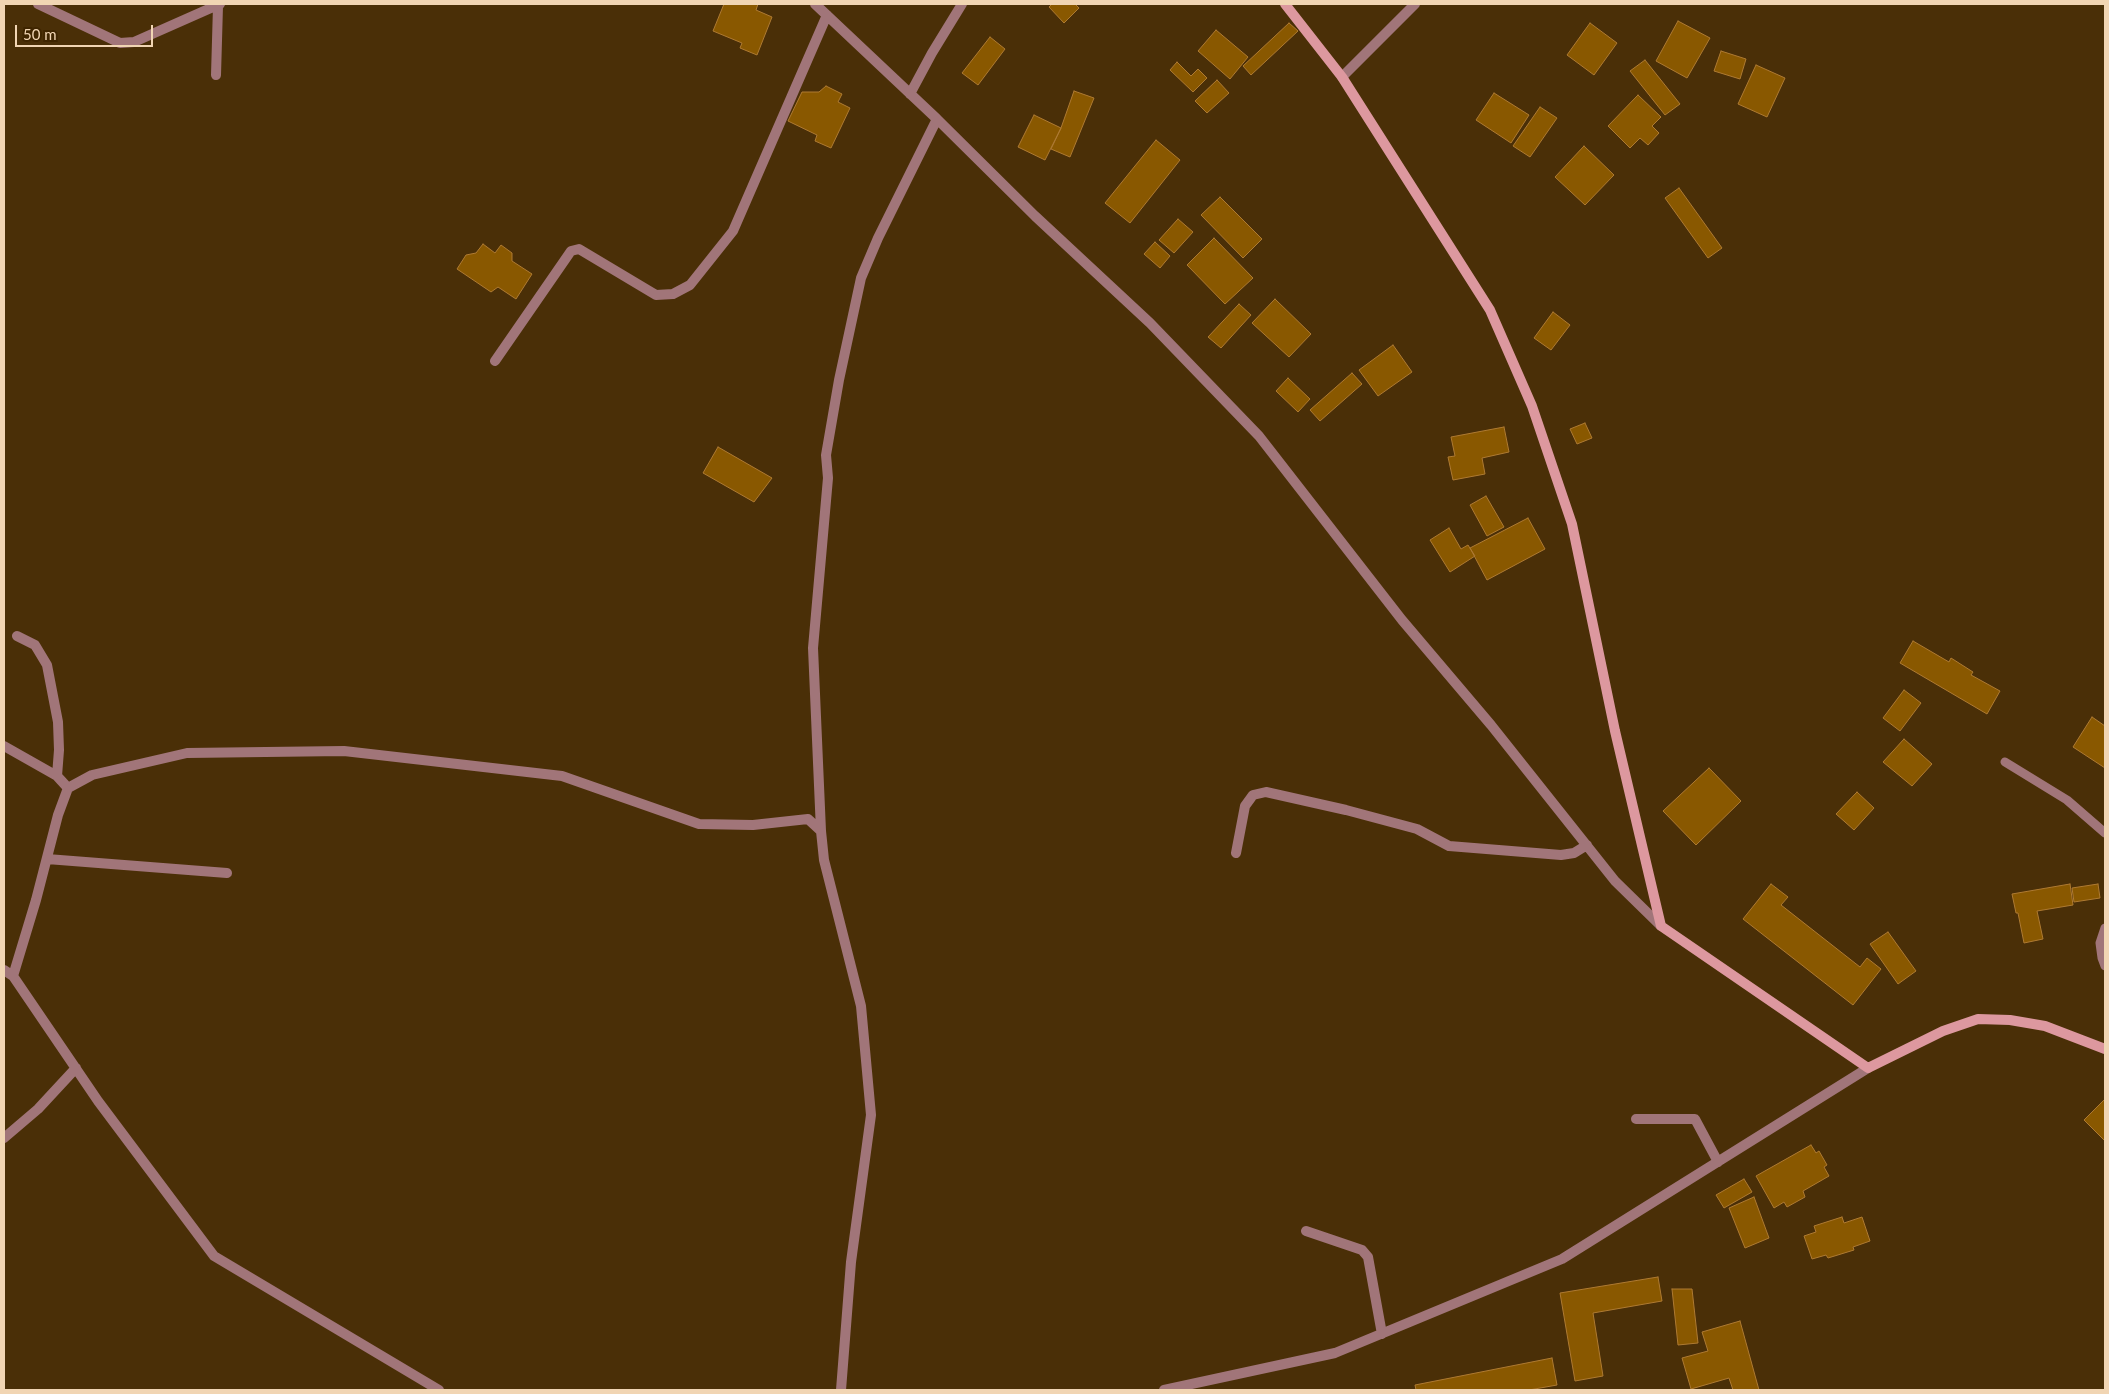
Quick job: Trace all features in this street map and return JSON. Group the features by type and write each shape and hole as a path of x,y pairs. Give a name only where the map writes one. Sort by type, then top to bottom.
{"street":[{"path":"38,4 120,43 134,42 219,5 216,75"},
{"path":"815,4 937,119 1035,216 1150,323 1259,436 1402,620 1491,725 1615,881 1661,926 1868,1068"},
{"path":"910,94 936,46 962,4"},
{"path":"1285,4 1342,77 1490,310 1532,406 1572,524 1614,731 1661,926"},
{"path":"1342,77 1415,4"},
{"path":"495,361 571,251 579,249 656,295 673,294 690,285 733,231 827,15"},
{"path":"841,1390 851,1262 871,1115 861,1006 824,860 820,831 813,648 828,478 826,455 839,380 861,278 878,238 937,119"},
{"path":"17,636 35,645 47,665 58,722 59,750 57,776"},
{"path":"4,746 57,776 68,788"},
{"path":"13,976 58,815 68,788 92,775 187,753 344,751 562,776 699,824 753,825 808,819 820,831"},
{"path":"1236,853 1245,806 1254,795 1266,792 1346,810 1417,829 1449,846 1561,856 1587,845"},
{"path":"47,859 227,873"},
{"path":"4,970 13,976 98,1101 214,1256 439,1390"},
{"path":"1164,1390 1335,1353 1562,1259 1868,1068 1943,1030 1978,1019 2010,1020 2045,1026 2105,1049"},
{"path":"4,1138 38,1109 76,1068"},
{"path":"1636,1119 1695,1119 1718,1162"},
{"path":"1306,1231 1362,1250 1368,1257 1382,1334"}],"lane":[{"path":"2005,762 2067,800 2105,833"},
{"path":"2105,928 2100,943 2105,966"}],"building":[{"path":"724,4 758,4 756,10 772,17 757,55 740,48 742,43 713,31"},
{"path":"1052,4 1075,4 1079,8 1064,23 1049,7"},
{"path":"1678,21 1710,38 1687,78 1656,61"},
{"path":"1289,23 1298,31 1251,75 1243,66"},
{"path":"1590,23 1617,43 1594,75 1567,55"},
{"path":"1216,30 1248,57 1230,79 1198,51"},
{"path":"990,37 1005,49 978,85 962,73"},
{"path":"1721,51 1746,59 1740,79 1714,71"},
{"path":"1645,60 1680,104 1665,115 1630,71"},
{"path":"1177,62 1191,76 1198,69 1207,78 1193,92 1170,70"},
{"path":"1756,65 1785,78 1767,117 1738,104"},
{"path":"1217,80 1229,93 1207,113 1195,101"},
{"path":"826,86 842,94 838,102 850,108 831,148 815,141 817,135 788,121 802,92 819,92"},
{"path":"1074,91 1094,98 1070,157 1051,149 1061,128"},
{"path":"1494,93 1529,115 1511,143 1476,120"},
{"path":"1638,95 1661,117 1652,126 1659,133 1648,145 1640,138 1630,148 1608,126"},
{"path":"1540,107 1557,118 1530,157 1513,146"},
{"path":"1034,115 1061,128 1045,160 1018,147"},
{"path":"1156,140 1180,160 1130,223 1105,203"},
{"path":"1584,146 1614,175 1585,205 1555,177"},
{"path":"1679,188 1722,248 1708,258 1665,198"},
{"path":"1220,197 1262,239 1243,258 1201,215"},
{"path":"1178,219 1193,232 1174,253 1159,240"},
{"path":"1214,238 1253,278 1225,304 1187,265"},
{"path":"1155,242 1170,256 1160,268 1144,254"},
{"path":"483,244 495,253 501,245 512,253 512,261 532,274 516,299 498,287 491,292 457,269 466,255 476,253"},
{"path":"1275,299 1311,334 1289,357 1252,323"},
{"path":"1239,304 1251,315 1221,348 1208,337"},
{"path":"1553,312 1570,325 1551,350 1534,338"},
{"path":"1393,345 1412,372 1378,396 1359,370"},
{"path":"1352,373 1362,384 1320,421 1310,410"},
{"path":"1288,378 1310,399 1298,412 1276,391"},
{"path":"1585,423 1592,438 1577,444 1570,429"},
{"path":"1504,427 1509,452 1482,458 1485,474 1453,480 1448,457 1455,456 1451,437"},
{"path":"718,447 772,478 754,502 703,473"},
{"path":"1486,496 1504,527 1487,536 1470,505"},
{"path":"1528,518 1545,549 1487,580 1470,548"},
{"path":"1449,528 1461,549 1468,545 1475,556 1450,572 1430,540"},
{"path":"1913,641 1949,662 1951,658 1973,672 1971,675 2000,691 1987,714 1900,663"},
{"path":"1904,690 1921,703 1900,731 1883,718"},
{"path":"2092,717 2105,726 2105,768 2073,747"},
{"path":"1904,739 1932,764 1912,786 1883,762"},
{"path":"1709,768 1741,801 1696,845 1663,811"},
{"path":"1857,792 1874,808 1854,830 1836,814"},
{"path":"1771,884 1788,897 1781,905 1860,967 1867,958 1881,969 1853,1005 1743,919"},
{"path":"2070,884 2073,905 2037,911 2043,939 2024,943 2012,894"},
{"path":"2098,884 2100,898 2074,902 2072,888"},
{"path":"1888,932 1916,971 1898,984 1870,944"},
{"path":"2105,1099 2105,1141 2084,1120"},
{"path":"1811,1145 1816,1153 1819,1151 1827,1165 1824,1167 1829,1176 1803,1191 1805,1197 1787,1207 1784,1202 1774,1208 1756,1176"},
{"path":"1744,1179 1752,1192 1724,1208 1716,1195"},
{"path":"1754,1197 1769,1238 1745,1248 1729,1208"},
{"path":"1842,1217 1844,1223 1862,1217 1870,1241 1853,1247 1854,1250 1828,1258 1826,1255 1812,1259 1804,1236 1816,1232 1814,1226"},
{"path":"1658,1277 1662,1301 1593,1313 1603,1376 1575,1381 1560,1293"},
{"path":"1672,1289 1692,1289 1698,1343 1678,1345"},
{"path":"1740,1321 1759,1390 1733,1390 1729,1378 1691,1389 1682,1358 1708,1351 1702,1332"},
{"path":"1552,1358 1557,1385 1529,1390 1416,1390 1415,1385"}]}
